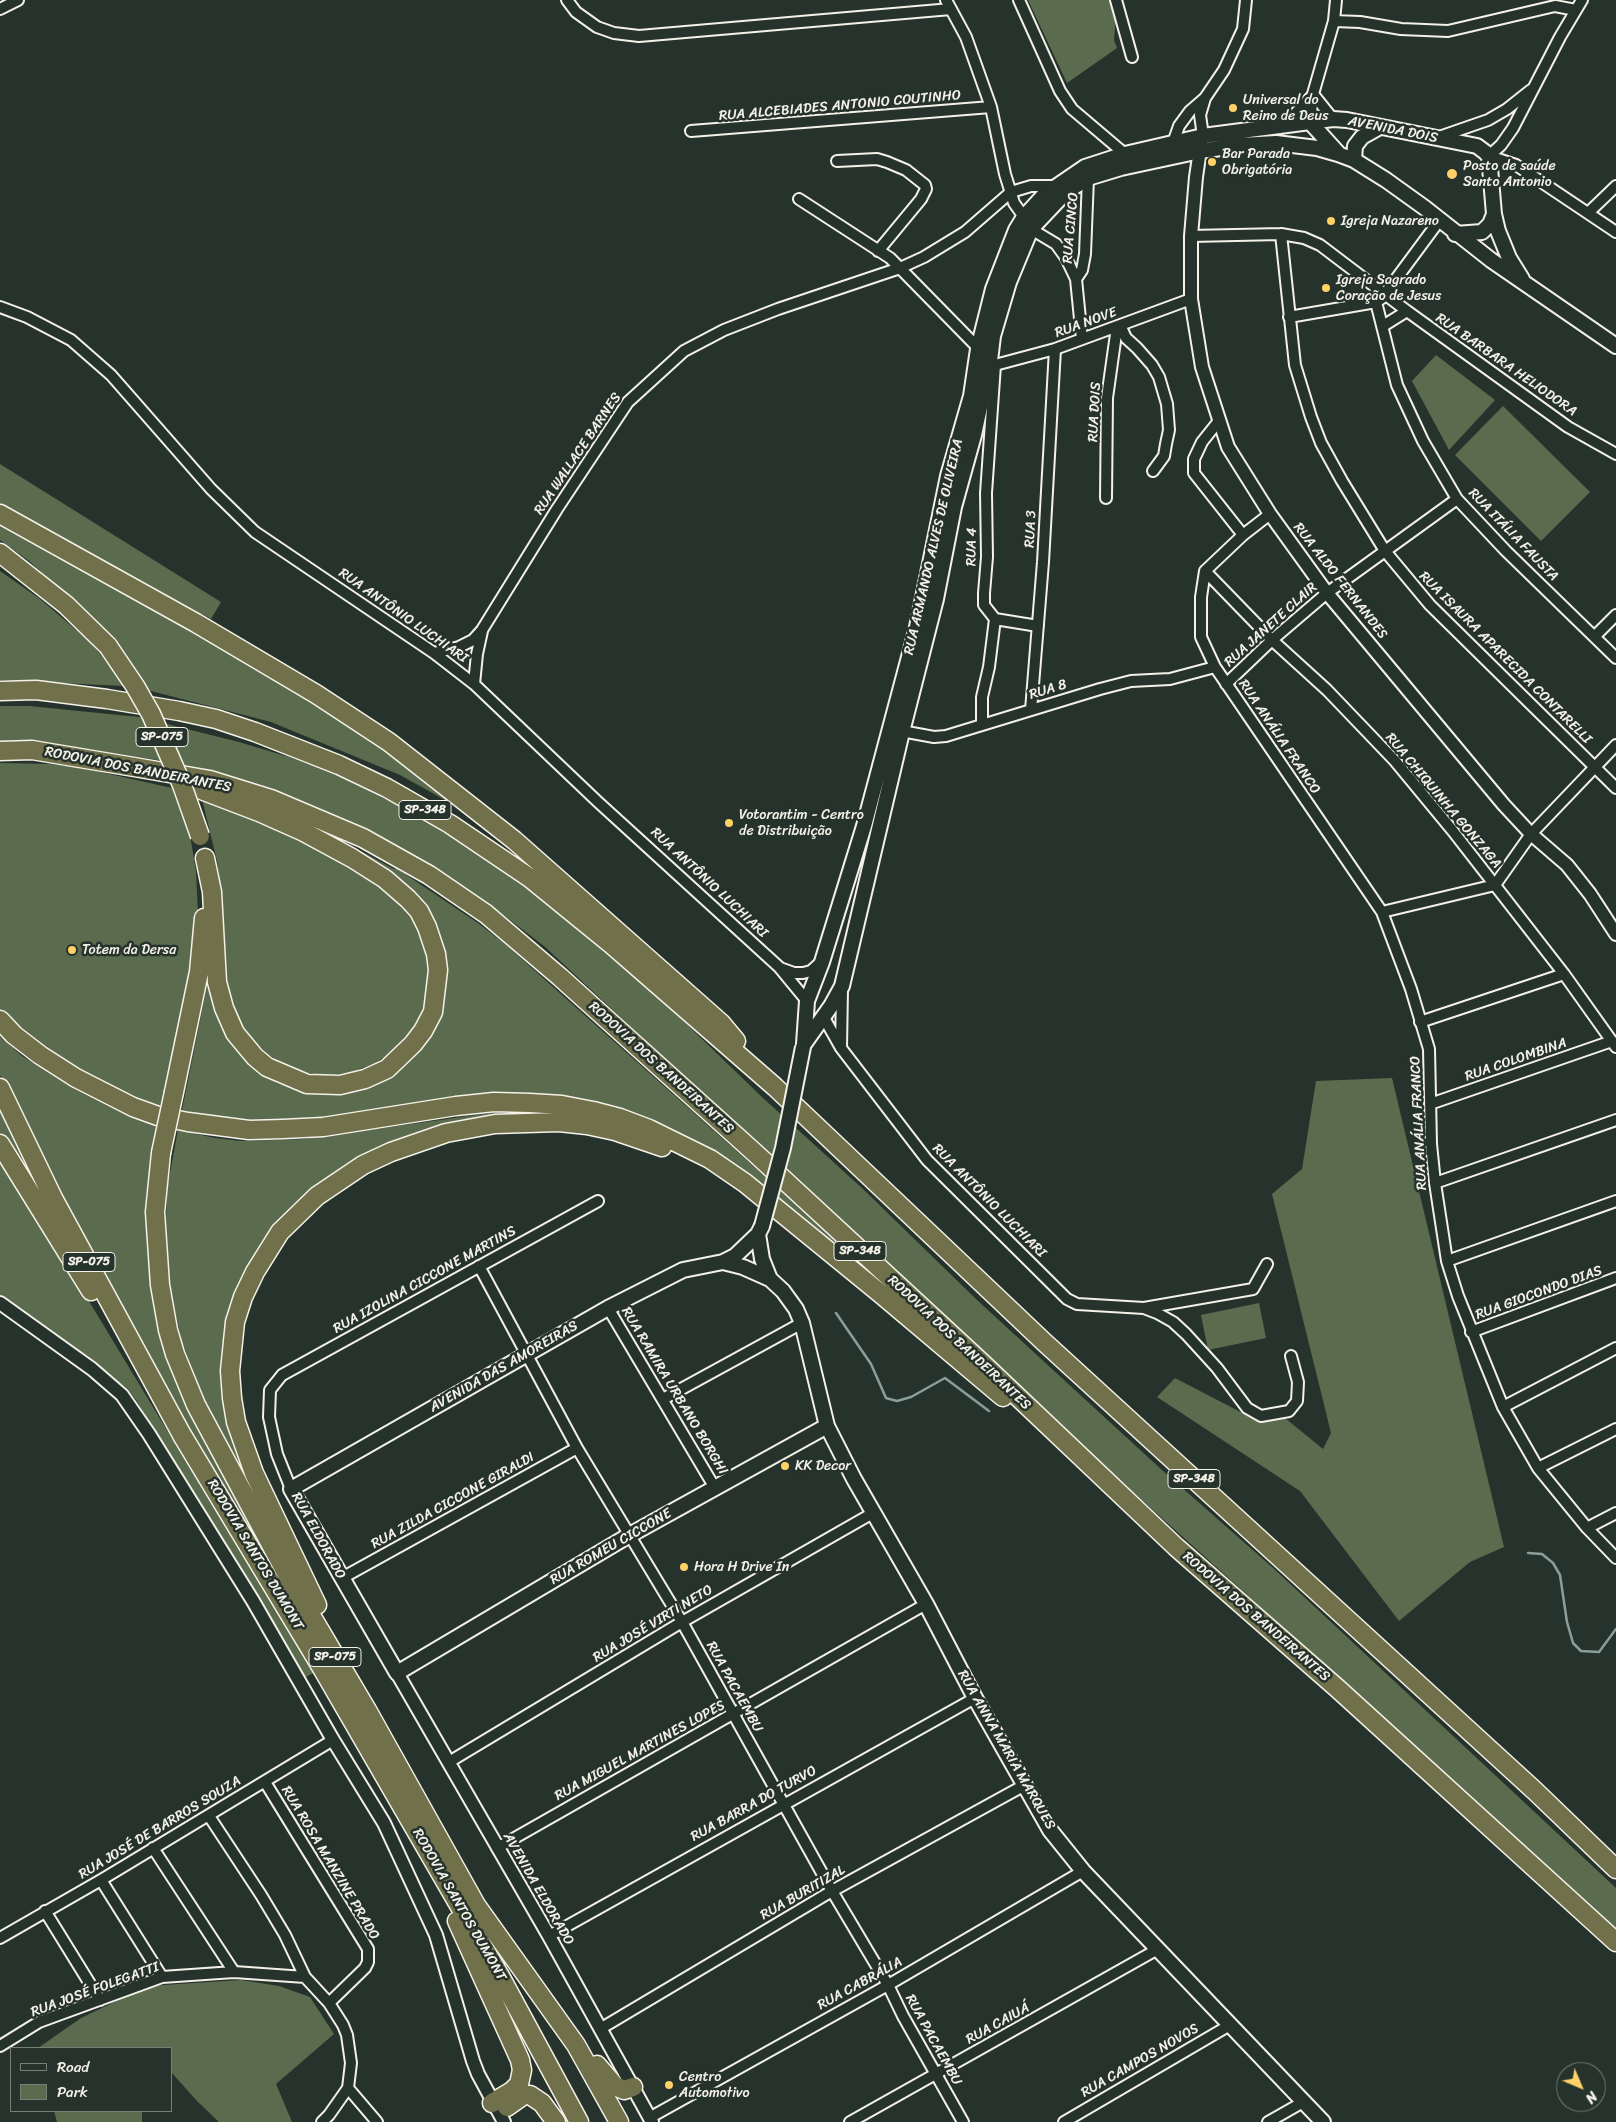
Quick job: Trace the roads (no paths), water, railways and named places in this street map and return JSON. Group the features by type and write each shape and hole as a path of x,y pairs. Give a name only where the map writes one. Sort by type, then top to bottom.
{"highway":[{"path":"0,514 196,623 316,694 389,742 514,840 672,979 721,1023 775,1087"},
{"path":"0,553 27,574"},
{"path":"0,558 27,574"},
{"name":"SP-075","path":"27,574 66,605 108,646 135,686 151,714 182,785 206,858"},
{"name":"SP-348","path":"0,691 36,690 179,710 216,719 290,745 387,788 450,824 530,878 611,944 775,1087 1023,1322 1535,1791 1616,1869"},
{"name":"RODOVIA DOS BANDEIRANTES","path":"0,751 32,750 210,780 272,799 311,814 363,838 429,875 486,914 547,965 755,1153 981,1362 1176,1547 1337,1688 1616,1942"},
{"path":"140,768 260,812 304,832 352,858 385,879 408,899 419,911 427,927 436,954 438,970 433,1012 413,1044 387,1068 365,1079 340,1085 307,1084 281,1074 255,1057 235,1033 224,1008 217,982 212,892 206,858"},
{"name":"RODOVIA SANTOS DUMONT","path":"206,858 204,935 199,972 161,1153 157,1186 156,1237 163,1306 175,1354 210,1433 289,1578 476,1905 576,2045 620,2122"},
{"path":"0,1020 21,1040 76,1078 133,1107 158,1116 220,1127 249,1130 283,1130 323,1127 494,1102 562,1105 620,1118 680,1143 710,1159 777,1209 1104,1480"},
{"name":"RODOVIA SANTOS DUMONT","path":"0,1088 53,1198 182,1435 322,1668 446,1882 500,1976 579,2122"},
{"path":"344,1672 331,1632 254,1473 236,1422 232,1398 231,1350 235,1322 243,1297 267,1250 296,1215 317,1196 337,1182 391,1152 446,1133 495,1124 529,1122 559,1122 587,1125 646,1141 707,1167 777,1209"},
{"path":"0,1144 81,1273 149,1389 182,1435"},
{"path":"446,1882 455,1918 512,2038 520,2060 522,2070 520,2084 512,2091 498,2113"},
{"path":"576,2045 591,2058 615,2086 624,2090 633,2087"},
{"path":"498,2113 519,2098 530,2096 542,2102 556,2122"}],"main road":[{"path":"1287,125 1313,96"},
{"name":"AVENIDA DOIS","path":"1203,136 1333,119 1477,146 1489,156"},
{"path":"1310,122 1338,154"},
{"path":"1354,160 1355,146 1362,137 1380,127"},
{"name":"RUA ARMANDO ALVES DE OLIVEIRA","path":"804,1046 842,986 948,476 972,396 978,349 993,289 1009,246 1028,223 1044,195 1085,167 1125,154 1203,136"},
{"name":"RUA ARMANDO ALVES DE OLIVEIRA","path":"760,1230 783,1148 804,1046 807,1000 822,962 936,599 954,507 993,363 993,336 1028,223 1065,192 1088,178 1121,168 1200,151 1241,145 1276,143 1317,148 1354,160 1419,203 1455,234 1616,346"},
{"path":"1489,156 1494,214 1498,232 1509,258 1526,284"},
{"path":"1455,234 1482,232 1490,224 1494,214"},
{"path":"822,962 832,964 844,972"},
{"path":"807,1000 823,1016"},
{"name":"AVENIDA DAS AMOREIRAS","path":"291,1489 608,1308 683,1270 723,1262 742,1251 760,1230"},
{"name":"AVENIDA DAS AMOREIRAS","path":"760,1230 762,1260 770,1279"},
{"name":"AVENIDA DAS AMOREIRAS","path":"723,1262 743,1267 770,1279 791,1300 802,1323 827,1426"},
{"name":"RUA ROMEU CICCONE","path":"397,1673 628,1536 827,1426"},
{"name":"RUA ANNA MARIA MARQUES","path":"827,1426 873,1513 926,1604 1023,1786 1050,1830 1083,1871 1323,2122"},
{"name":"RUA ELDORADO","path":"291,1489 397,1673"}],"street":[{"path":"0,9 18,0"},
{"path":"567,0 576,12 597,27 614,33 639,36 949,4 966,37 991,107 1001,161 1017,209 1028,223"},
{"path":"1019,0 1060,90 1072,110 1125,154"},
{"path":"1116,0 1132,57"},
{"path":"1196,177 1173,143 1178,126 1190,111 1205,98 1224,70 1243,29 1246,0"},
{"path":"1310,122 1313,96 1334,21 1336,0"},
{"path":"1582,0 1513,128 1501,145 1489,156 1516,165 1616,232"},
{"path":"1334,21 1360,22 1401,29 1448,31 1555,6 1576,10"},
{"path":"1435,138 1488,120 1507,110 1534,88"},
{"path":"1313,96 1333,119"},
{"path":"1203,136 1200,116 1205,98"},
{"name":"RUA ALCEBIADES ANTONIO COUTINHO","path":"691,132 991,107"},
{"name":"RUA ALDO FERNANDES","path":"1203,136 1196,177 1191,236 1191,299 1202,367 1218,422 1228,448 1270,514 1327,593 1472,768 1531,834 1567,865 1590,894 1616,934"},
{"path":"838,161 877,159 906,170 923,182 926,189 920,199 878,251"},
{"name":"RUA CINCO","path":"1076,279 1082,270 1085,254 1088,178"},
{"name":"RUA WALLACE BARNES","path":"434,653 459,648 473,640 482,630 608,430 628,402 672,360 702,339 724,330 778,309 900,268 924,257 965,232 1011,192 1031,186 1056,186"},
{"path":"1588,213 1616,186"},
{"path":"799,199 890,258 993,363"},
{"path":"1289,317 1380,298 1439,220"},
{"name":"RUA CINCO","path":"1028,223 1056,244 1066,258 1076,279 1082,339"},
{"name":"RUA BARBARA HELIODORA","path":"1191,236 1281,234 1304,238 1320,246 1380,298 1407,311 1568,427 1616,454"},
{"name":"RUA ISAURA APARECIDA CONTARELLI","path":"1281,234 1295,365 1318,434 1342,481 1385,551 1430,605 1616,788"},
{"name":"RUA ITÁLIA FAUSTA","path":"1380,298 1383,326 1397,385 1423,441 1457,499 1506,551 1616,658"},
{"name":"RUA NOVE","path":"993,363 1055,349 1191,299"},
{"name":"RUA ANTÔNIO LUCHIARI","path":"0,307 27,316 71,340 111,375 211,490 255,532 434,653 474,684 598,802 780,967 807,1000"},
{"path":"1383,326 1407,311"},
{"path":"1118,326 1126,338 1138,348 1152,365 1161,383 1167,404 1169,430 1164,456 1153,472"},
{"name":"RUA DOIS","path":"1106,498 1107,398 1118,326"},
{"name":"RUA 3","path":"1031,710 1043,562 1055,349"},
{"name":"RUA 4","path":"993,363 986,493 987,557 984,605 995,619"},
{"path":"1218,422 1202,442 1194,459 1194,473 1243,535"},
{"name":"RUA JANETE CLAIR","path":"1226,684 1272,640 1327,593 1457,499"},
{"path":"1205,571 1243,535 1270,514"},
{"name":"RUA CHIQUINHA GONZAGA","path":"1205,571 1272,640 1327,690 1395,761 1452,830 1564,974 1614,1044"},
{"name":"RUA ANÁLIA FRANCO","path":"1205,571 1201,592 1202,636 1215,667 1382,912 1402,962 1428,1049 1434,1183 1447,1261 1472,1332 1503,1407 1538,1468 1587,1528 1616,1558"},
{"path":"1595,636 1616,615"},
{"path":"982,725 982,697 990,667 995,619 1038,626"},
{"name":"RUA WALLACE BARNES","path":"474,684 482,630"},
{"name":"RUA 8","path":"896,730 940,736 959,733 1114,685 1130,681 1170,679 1215,667"},
{"path":"1382,912 1495,885 1531,834 1616,745"},
{"name":"RUA ANTÔNIO LUCHIARI","path":"780,967 794,974 803,973 811,972 822,962"},
{"path":"1420,1022 1564,974"},
{"path":"841,1048 842,986"},
{"name":"RUA ANTÔNIO LUCHIARI","path":"823,1016 841,1048 934,1168 1066,1300 1077,1304 1144,1308"},
{"name":"RUA COLOMBINA","path":"1430,1104 1614,1044"},
{"path":"1434,1183 1616,1120"},
{"path":"1447,1261 1616,1200"},
{"name":"RUA IZOLINA CICCONE MARTINS","path":"270,1390 282,1375 598,1201"},
{"path":"1144,1308 1253,1289 1267,1264"},
{"name":"RUA PACAEMBU","path":"479,1266 577,1448 628,1536 682,1622 832,1891 888,1985 903,2016 963,2122"},
{"name":"RUA GIOCONDO DIAS","path":"1472,1332 1616,1279"},
{"path":"0,1304 111,1384 131,1406 252,1601 333,1740 380,1816 428,1914 442,1951 473,2061 498,2113"},
{"name":"RUA RAMIRA URBANO BORGHI","path":"608,1308 715,1488"},
{"path":"1144,1308 1173,1322 1186,1334 1217,1368 1242,1402 1256,1414 1266,1416 1289,1411 1297,1401 1298,1382 1290,1356"},
{"path":"662,1399 802,1323"},
{"path":"1503,1407 1616,1348"},
{"name":"RUA ELDORADO","path":"270,1390 271,1434 291,1489"},
{"path":"1538,1468 1616,1429"},
{"name":"RUA ZILDA CICCONE GIRALDI","path":"342,1578 577,1448"},
{"name":"RUA JOSÉ VIRTI NETO","path":"449,1762 682,1622 873,1513"},
{"path":"1587,1528 1616,1513"},
{"name":"RUA MIGUEL MARTINES LOPES","path":"497,1848 926,1604"},
{"name":"AVENIDA ELDORADO","path":"397,1673 651,2120"},
{"name":"RUA BARRA DO TURVO","path":"548,1936 975,1698"},
{"name":"RUA JOSÉ DE BARROS SOUZA","path":"0,1938 209,1816 333,1740"},
{"name":"RUA ROSA MANZINE PRADO","path":"265,1782 368,1949 368,1962 365,1968 329,2003"},
{"name":"RUA BURITIZAL","path":"600,2029 832,1891 1023,1786"},
{"path":"209,1816 285,1935 305,1977 329,2003 344,2025 351,2063 348,2088 330,2115 322,2122"},
{"path":"153,1848 234,1972"},
{"name":"RUA CABRÁLIA","path":"651,2120 1083,1871"},
{"path":"101,1880 162,1977"},
{"path":"45,1911 100,2000"},
{"name":"RUA CAIUÁ","path":"850,2122 1158,1950"},
{"name":"RUA JOSÉ FOLEGATTI","path":"0,2046 39,2022 162,1977 234,1972 305,1977"},
{"name":"RUA CAMPOS NOVOS","path":"1064,2122 1230,2024"},
{"path":"348,2088 377,2122"},
{"path":"1268,2122 1304,2101"}],"waterway":[{"path":"836,1313 871,1364 886,1398 897,1401 911,1397 945,1378 989,1411"},
{"path":"1528,1553 1542,1554 1553,1563 1560,1575 1567,1622 1573,1643 1581,1651 1599,1652 1616,1629"}],"place":[{"name":"Universal do Reino de Deus","path":"1233,108"},
{"name":"Bar Parada Obrigatória","path":"1212,162"},
{"name":"Posto de saúde Santo Antonio","path":"1452,174"},
{"name":"Igreja Nazareno","path":"1331,221"},
{"name":"Igreja Sagrado Coração de Jesus","path":"1326,288"},
{"name":"Votorantim - Centro de Distribuição","path":"729,823"},
{"name":"Totem da Dersa","path":"72,950"},
{"name":"KK Decor","path":"785,1466"},
{"name":"Hora H Drive In","path":"684,1567"},
{"name":"Centro Automotivo","path":"669,2085"}]}
